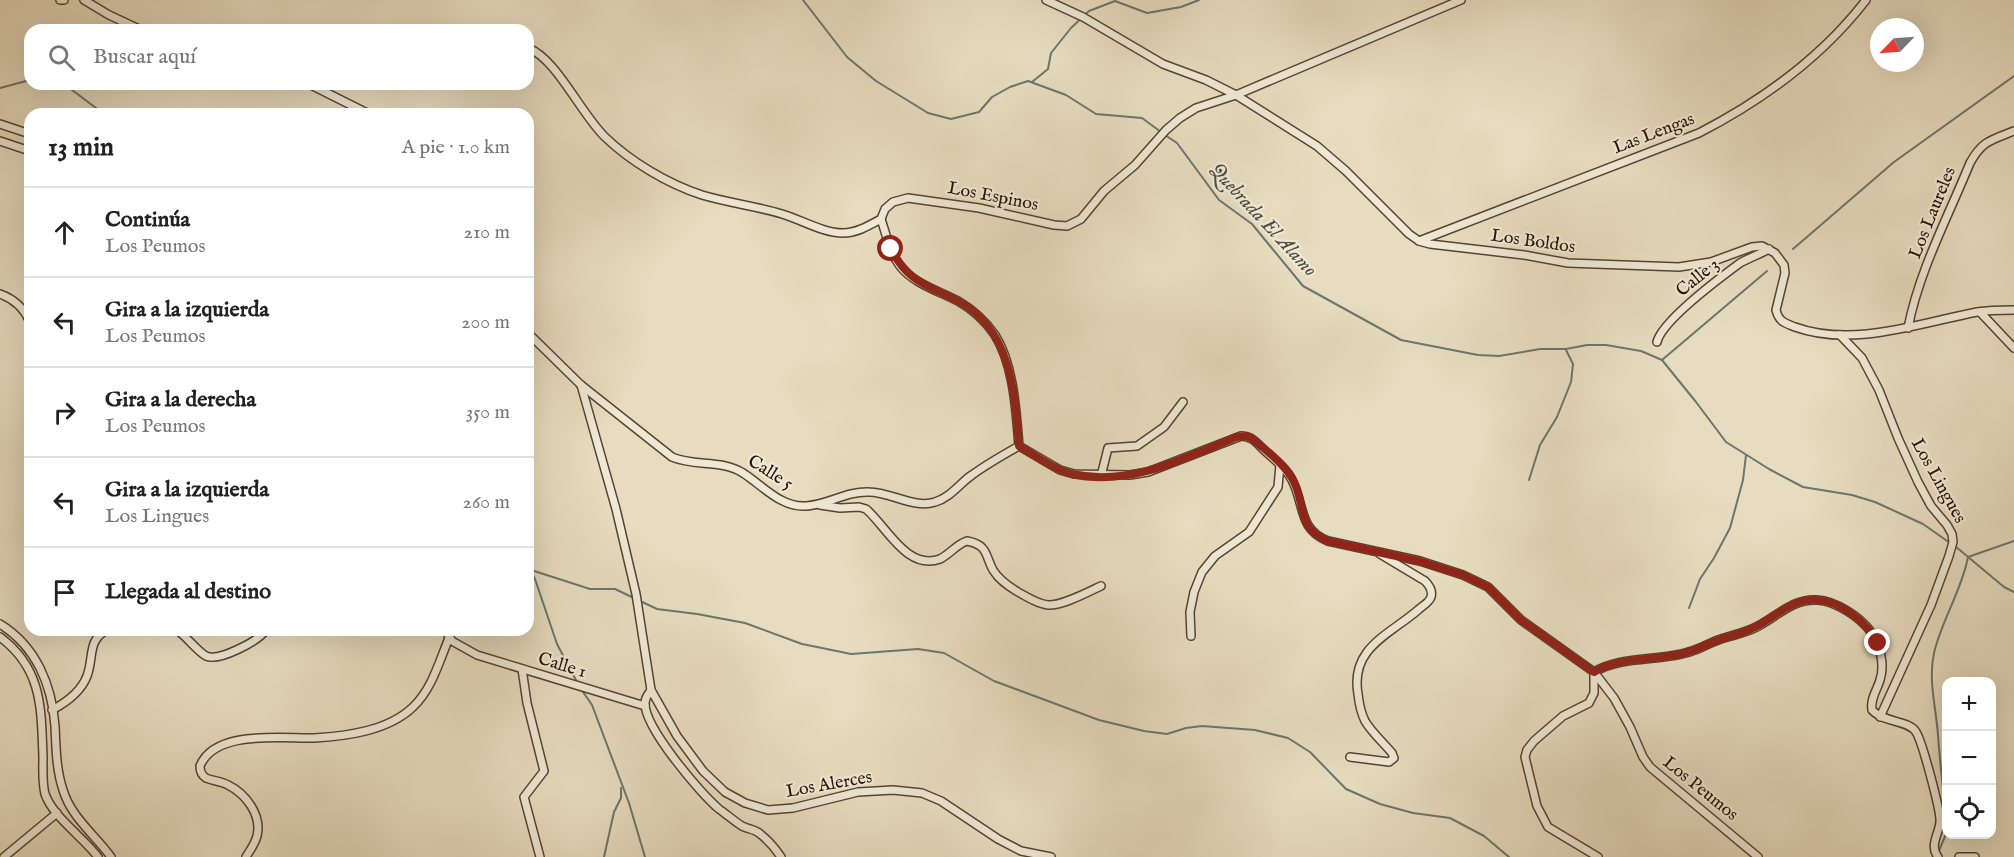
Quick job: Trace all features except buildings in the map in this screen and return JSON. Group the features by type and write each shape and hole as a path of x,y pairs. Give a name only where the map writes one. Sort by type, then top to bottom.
{"street":[{"path":"84,0 128,24"},
{"name":"Los Boldos","path":"1046,0 1083,17 1163,64 1206,80 1236,95 1317,146 1346,171 1389,217 1419,241 1568,263 1679,267 1711,262 1752,247 1762,246 1769,249"},
{"name":"Los Espinos","path":"534,52 546,59 583,111 605,137 642,166 702,195 751,205 844,234 864,228 881,219 885,209 893,202 908,198 970,206 1067,226 1081,219 1104,191 1135,165 1180,118 1196,108 1236,95 1461,0"},
{"name":"Las Lengas","path":"1419,241 1699,133 1736,114 1768,93 1799,68 1847,24 1866,0"},
{"path":"321,90 357,108"},
{"path":"0,124 24,132"},
{"name":"Los Laureles","path":"1908,328 1922,277 1970,163 1978,149 1990,140 2014,131"},
{"path":"0,141 24,149"},
{"path":"881,219 891,249 900,266 917,281 961,303 980,317 996,336 1009,370 1015,400 1019,446"},
{"path":"1769,249 1776,253 1784,265 1785,273 1777,303 1778,316 1782,322 1806,331 1840,335 1908,328 1980,312 2014,310"},
{"name":"Calle 3","path":"1657,342 1663,328 1695,300 1742,262 1769,249"},
{"path":"0,294 17,303 24,313"},
{"path":"1980,312 2014,348"},
{"name":"Los Lingues","path":"1840,335 1862,358 1879,390 1918,482 1931,506 1947,525 1953,542 1931,605 1880,717"},
{"name":"Calle 5","path":"534,339 582,385 672,457 683,462 725,465 742,472 792,505 805,507 846,494 868,492 887,494 923,505 937,502 949,495 970,476 1019,446"},
{"path":"582,385 616,509 636,594 651,690 645,698 645,705 664,745 686,774 717,807 741,825 759,833 781,857"},
{"path":"1101,476 1108,448 1137,446 1164,427 1183,402"},
{"name":"Los Peumos","path":"1019,446 1060,470 1074,474 1101,476 1148,472 1241,436 1251,438 1292,478 1309,530 1318,538 1419,561 1463,575 1488,587 1521,620 1594,672 1614,698 1650,767 1758,857"},
{"path":"1191,636 1190,612 1194,592 1202,572 1215,556 1249,532 1278,487 1280,465"},
{"path":"818,504 866,509 908,555 922,561 938,559 967,541 976,543 986,552 998,578 1011,588 1041,603 1057,604 1101,586"},
{"path":"1350,757 1389,762 1394,758 1366,722 1360,707 1356,677 1360,663 1372,645 1410,617 1429,601 1431,596 1430,586 1425,581 1373,550"},
{"path":"1598,857 1548,827 1537,806 1525,758 1534,741 1563,716 1589,703 1594,693 1594,672 1608,666 1689,652 1753,628 1794,604 1805,600 1819,600 1847,611 1862,622 1878,643 1882,660 1881,677 1871,706 1872,710 1880,717 1911,726 1918,736 1939,805 1940,822 1934,846 1938,857"},
{"path":"0,624 15,634 33,654 44,679 52,710 58,768 66,798 74,813 111,857"},
{"path":"52,710 67,701 82,685 90,667 93,644 98,636"},
{"path":"184,636 205,655 215,658 255,642 260,636"},
{"path":"0,637 21,657 35,682 41,709 44,791 48,801 98,857"},
{"path":"246,857 257,838 258,823 254,813 246,799 234,788 201,774 200,763 222,746 245,740 269,737 331,736 360,732 391,722 412,708 423,696 449,638"},
{"name":"Calle 1","path":"449,638 469,652 645,705"},
{"path":"522,669 527,703 544,771 524,797 540,857"},
{"name":"Los Alerces","path":"651,690 677,736 703,771 725,792 745,803 768,810 793,808 858,792 893,790 922,793 941,801 999,839 1021,850 1051,857"},
{"path":"4,857 57,813"},
{"path":"1959,857 1975,857"}],"waterway":[{"name":"Quebrada El Alamo","path":"803,0 847,57 876,81 928,113 951,119 979,112 992,97 1010,87 1028,81 1066,95 1096,114 1142,118 1161,132"},
{"path":"1032,82 1048,69 1051,53 1071,28 1089,11 1115,1 1147,13 1181,7 1199,0"},
{"path":"1793,249 1894,162 2014,76"},
{"path":"0,88 24,82"},
{"path":"72,90 96,108"},
{"name":"Quebrada El Alamo","path":"1165,135 1177,143 1219,200 1252,224 1303,286 1401,340 1478,355 1499,356 1540,349 1566,349 1587,345 1606,345 1641,351 1662,360 1726,442 1769,469 1803,487 1852,495 1875,502 1923,524 1950,543"},
{"path":"1662,360 1767,271"},
{"path":"1529,480 1540,445 1557,417 1571,382 1573,364 1566,350"},
{"path":"1689,608 1700,579 1730,528 1743,480 1746,455"},
{"path":"1943,785 1932,683 1934,653 1968,557 2014,541"},
{"name":"Quebrada El Alamo","path":"1955,546 2004,587 2014,592"},
{"path":"534,571 590,589 615,589 657,609 745,623 802,644 851,654 918,649 944,653 994,681 1099,720 1144,731 1167,734 1202,726 1255,730 1288,738 1310,752 1346,789 1380,804 1413,813 1450,818 1484,836 1509,857"},
{"path":"534,577 557,644 578,684"},
{"path":"581,689 592,705 629,803 645,857"},
{"path":"604,857 614,812 621,798 621,788"},
{"path":"1938,853 1944,839"}],"route":[{"path":"891,249 900,266 917,281 961,303 980,317 996,336 1009,370 1015,400 1019,446 1060,470 1074,474 1101,476 1148,472 1236,437 1246,436 1251,438 1292,478 1309,530 1318,538 1419,561 1463,575 1488,587 1521,620 1594,672 1625,662 1689,652 1753,628 1784,609 1805,600 1819,600 1847,611 1862,622 1878,643"}]}
